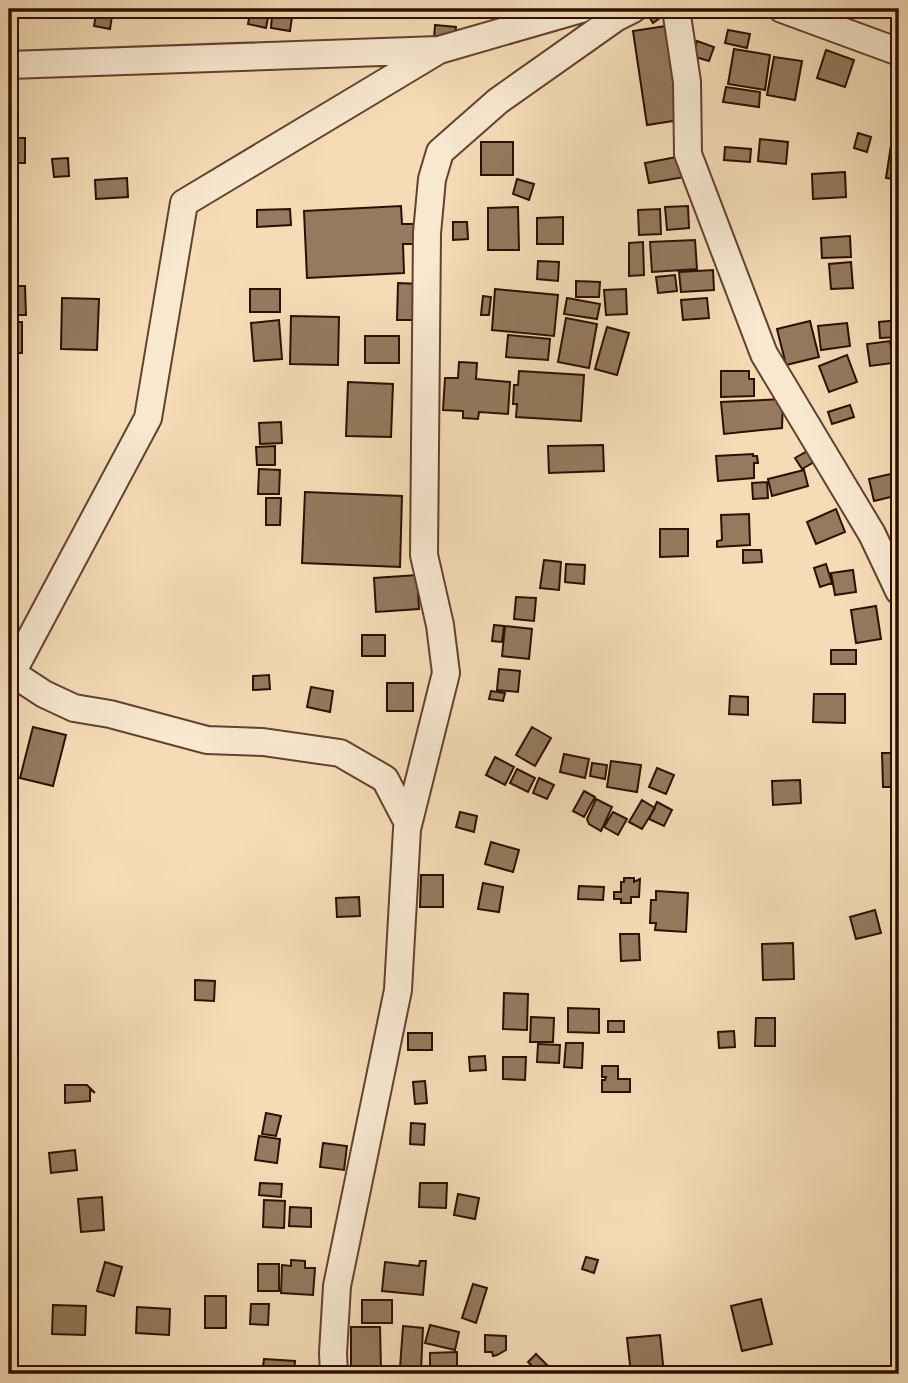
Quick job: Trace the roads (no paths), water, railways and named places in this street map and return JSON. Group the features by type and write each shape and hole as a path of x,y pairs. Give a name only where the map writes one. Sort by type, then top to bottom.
{"street":[{"path":"9,65 439,50 581,9"},
{"path":"334,1374 337,1286 398,990 408,823 446,673 440,625 424,555 427,233 432,178 440,152 498,101 633,9"},
{"path":"676,9 687,82 688,154 764,354 872,534 899,592"},
{"path":"782,9 899,51"},
{"path":"408,823 385,779 341,753 262,741 207,740 110,714 74,708 44,694 10,673 148,418 184,203 439,50"}]}
